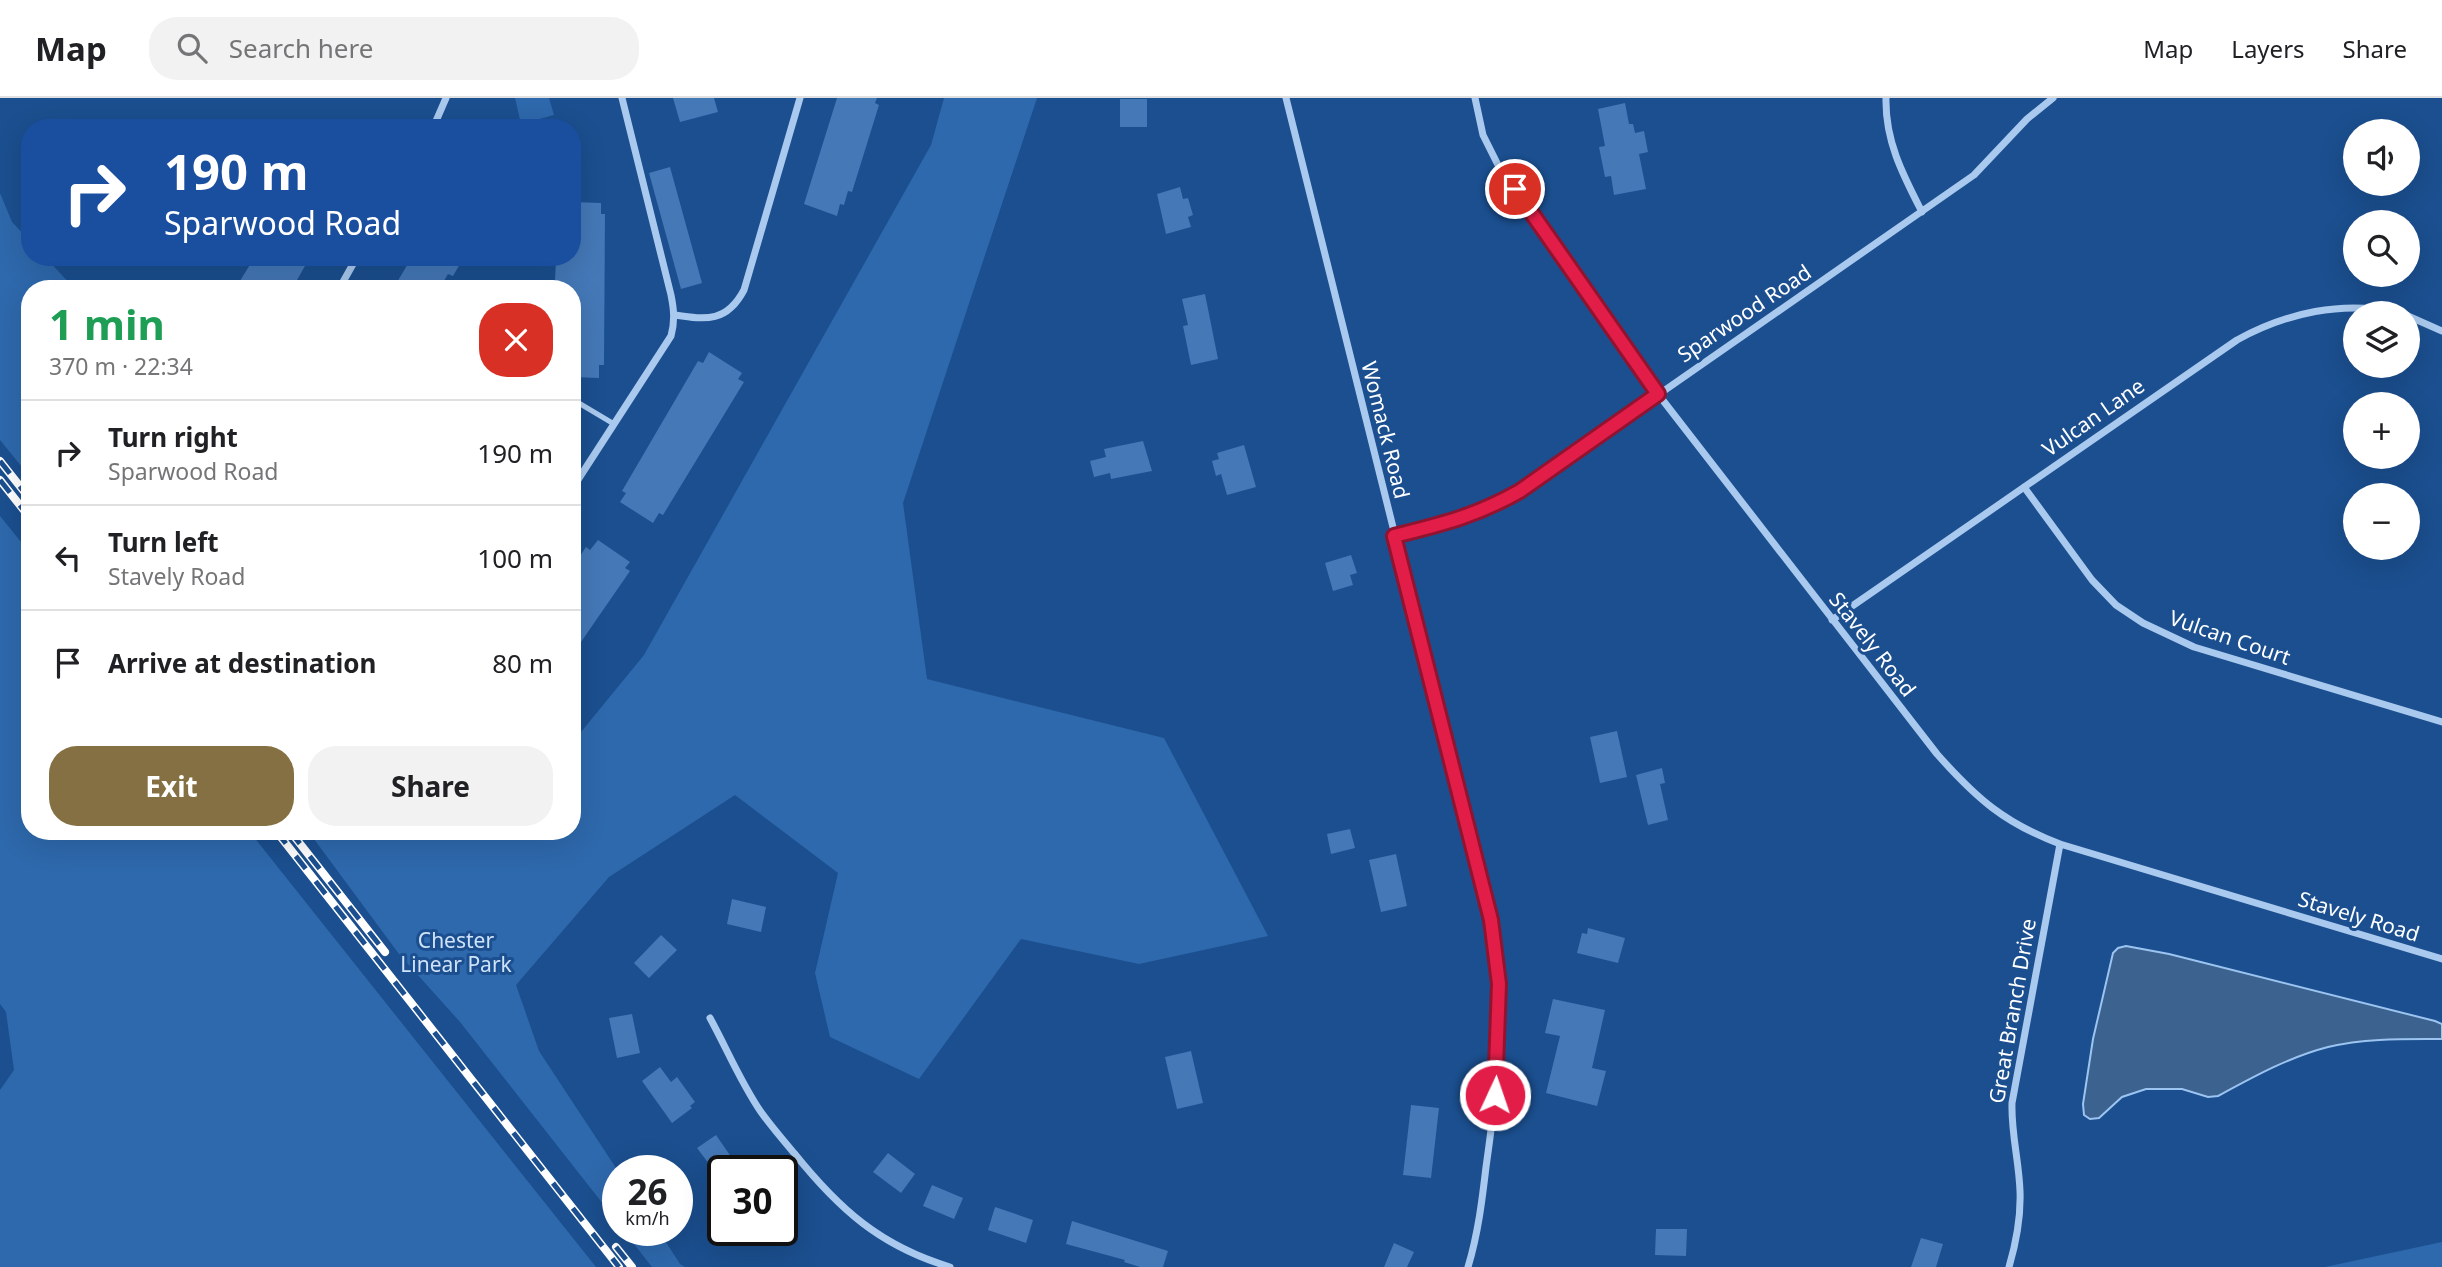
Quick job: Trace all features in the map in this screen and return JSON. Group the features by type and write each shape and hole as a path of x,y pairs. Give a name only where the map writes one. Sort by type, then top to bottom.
{"street":[{"path":"437,119 446,98"},
{"path":"581,475 671,336 675,315 621,98"},
{"path":"675,315 710,318 723,314 736,304 744,290 800,98"},
{"name":"Womack Road","path":"1286,98 1491,920 1496,953 1499,1013 1495,1095 1479,1219 1468,1267"},
{"name":"Stavely Road","path":"1475,98 1483,135 1499,167 1658,394 1937,754 1979,800 2020,827 2060,844 2442,959"},
{"path":"1886,98 1893,151 1922,212"},
{"name":"Sparwood Road","path":"1394,536 1473,515 1520,491 1974,175 2027,119 2053,98"},
{"name":"Vulcan Lane","path":"1832,620 2209,358 2262,326 2292,316 2343,308"},
{"path":"2420,321 2442,331"},
{"name":"Vulcan Court","path":"2024,487 2092,580 2116,605 2143,623 2194,647 2442,722"},
{"name":"Great Branch Drive","path":"2009,1267 2017,1234 2021,1192 2011,1128 2012,1102 2060,844"},
{"path":"710,1018 760,1111 820,1186 872,1232 904,1250 950,1267"}],"lane":[{"path":"581,404 614,424"}],"green space":[{"path":"515,98 549,98 554,115 539,119 520,119"},
{"name":"Chester Linear Park","path":"944,98 1037,98 903,503 927,679 1164,738 1268,936 1139,964 1021,939 919,1079 830,1037 815,973 838,873 735,795 609,877 516,985 539,1051 607,1155 602,1155 602,1203 460,1022 399,954 315,840 581,840 581,732 644,655 931,145"},
{"path":"0,193 12,222 21,232 21,266 53,266 67,280 21,280 21,466 0,440"},
{"path":"0,516 21,542 21,840 256,840 596,1267 0,1267 0,1090 14,1070 6,1012 0,1004"},
{"path":"2442,1242 2442,1267 2325,1267"},
{"path":"636,1246 668,1246 685,1267 652,1267"}],"shaded area":[{"path":"2126,946 2169,954 2435,1021 2442,1024 2442,1039 2370,1041 2328,1047 2285,1062 2218,1096 2208,1097 2182,1089 2146,1089 2122,1097 2099,1118 2090,1119 2084,1115 2083,1104 2093,1039 2113,953"}],"building":[{"path":"673,98 714,98 718,112 680,122"},
{"path":"837,98 877,98 875,103 879,105 852,192 848,191 837,216 804,204"},
{"path":"1120,99 1147,99 1147,127 1120,127"},
{"path":"1625,103 1629,124 1633,124 1635,133 1644,131 1648,152 1639,154 1646,189 1614,195 1611,176 1605,177 1599,147 1605,146 1598,109"},
{"path":"670,167 702,283 681,289 649,173"},
{"path":"1180,187 1183,199 1188,198 1193,215 1188,217 1191,227 1166,234 1157,194"},
{"path":"581,202 601,203 601,214 605,214 604,365 599,365 599,378 581,377 581,280 555,280 556,266 581,266"},
{"path":"249,266 305,266 297,280 241,280"},
{"path":"407,266 459,266 453,276 448,274 444,280 398,280"},
{"path":"1205,294 1218,359 1191,365 1183,326 1188,325 1182,299"},
{"path":"709,352 742,373 738,379 744,382 663,515 659,513 653,523 620,502 626,493 622,491 698,361 703,363"},
{"path":"1143,441 1152,471 1111,479 1110,473 1094,477 1090,461 1106,457 1104,449"},
{"path":"1244,445 1256,487 1227,495 1221,474 1216,476 1212,461 1219,459 1217,453"},
{"path":"598,540 630,562 625,568 630,571 581,642 581,554 586,547 590,550"},
{"path":"1351,555 1357,573 1350,575 1353,585 1333,591 1325,563"},
{"path":"1617,731 1627,777 1600,783 1590,737"},
{"path":"1662,768 1665,783 1660,784 1668,820 1648,825 1636,775"},
{"path":"1350,829 1355,848 1331,854 1327,834"},
{"path":"1396,854 1407,906 1381,912 1369,860"},
{"path":"732,899 766,907 761,932 727,924"},
{"path":"1588,928 1625,938 1618,963 1577,953 1582,933 1587,934"},
{"path":"661,935 677,950 649,978 634,963"},
{"path":"1553,999 1605,1010 1592,1068 1606,1071 1597,1106 1546,1093 1560,1036 1545,1033"},
{"path":"632,1014 640,1053 617,1058 609,1018"},
{"path":"1191,1051 1203,1103 1177,1109 1165,1057"},
{"path":"660,1067 671,1082 677,1077 695,1102 690,1106 692,1108 672,1123 642,1081"},
{"path":"1411,1105 1439,1108 1431,1178 1403,1175"},
{"path":"716,1135 730,1155 707,1155 707,1161 697,1148"},
{"path":"888,1153 915,1174 901,1193 873,1172"},
{"path":"932,1185 963,1198 954,1219 923,1206"},
{"path":"995,1207 1033,1220 1026,1243 988,1230"},
{"path":"1072,1221 1168,1251 1163,1267 1140,1267 1124,1262 1125,1260 1066,1244"},
{"path":"1656,1229 1687,1229 1686,1256 1655,1255"},
{"path":"1921,1238 1943,1244 1936,1267 1911,1267"},
{"path":"1394,1243 1414,1252 1407,1267 1384,1267"}],"railway":[{"path":"0,461 21,488"},
{"path":"0,480 21,507"},
{"path":"283,840 619,1267"},
{"path":"297,840 385,952"},
{"path":"616,1247 632,1267"}],"route":[{"path":"1495,1095 1499,984 1491,920 1394,536 1473,515 1496,505 1658,394 1515,189"}]}
